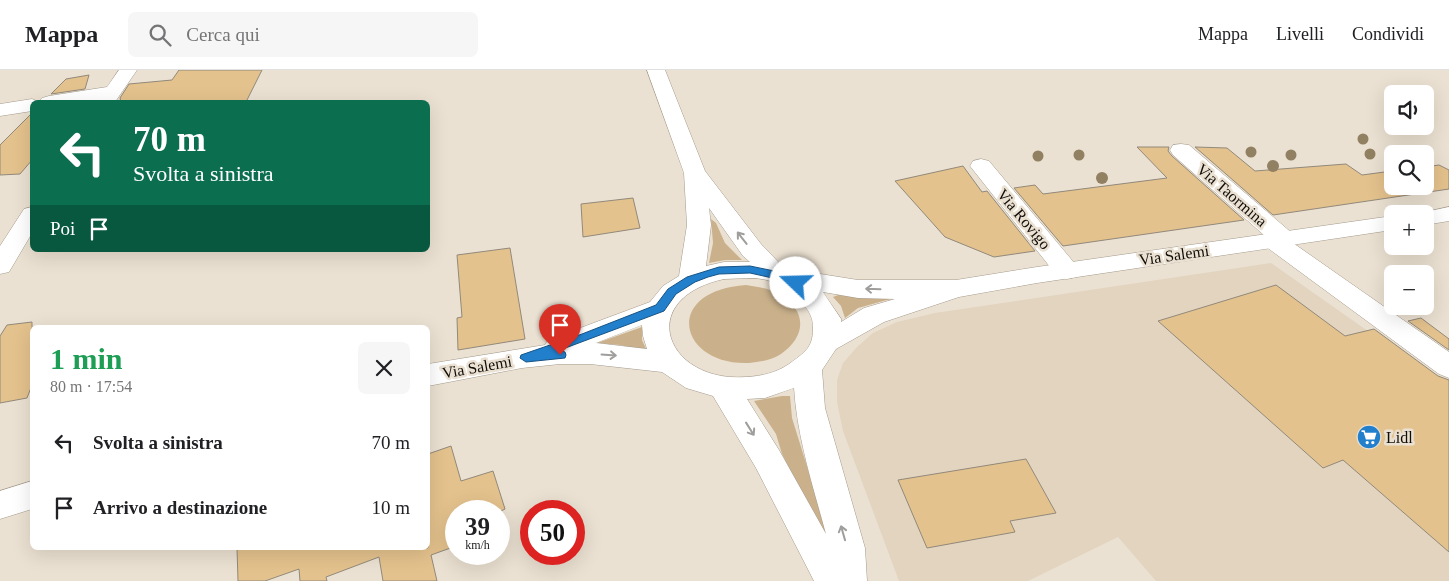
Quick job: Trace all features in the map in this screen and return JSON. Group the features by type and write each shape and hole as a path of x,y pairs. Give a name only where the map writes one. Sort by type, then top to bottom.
{"main road":[{"path":"73,100 109,97 128,70"},
{"path":"656,70 695,173 752,250 778,275 809,292 819,303 825,315 828,329 827,342 819,357 806,370 783,382 754,389 724,388 693,379 670,363 658,345 655,326 660,308 672,292 691,280 719,271 750,270 778,275 858,289 956,289"},
{"path":"0,110 30,105"},
{"name":"Via Taormina","path":"1181,150 1319,275 1449,367"},
{"name":"Via Rovigo","path":"981,166 1068,271"},
{"path":"691,280 699,226 695,173"},
{"path":"1434,216 1449,214"},
{"path":"0,232 29,220"},
{"path":"0,266 29,220"},
{"name":"Via Salemi","path":"956,289 1384,224"},
{"path":"827,342 874,315 956,289"},
{"path":"526,358 660,308"},
{"path":"526,358 578,353 615,355 670,363"},
{"name":"Via Salemi","path":"430,376 526,358"},
{"path":"806,370 810,408 823,463 848,548 849,581"},
{"path":"724,388 768,459 822,562 834,581"},
{"path":"0,505 30,496"}],"shaded area":[{"path":"711,219 716,223 725,243 742,260 725,260 709,263 713,243"},
{"path":"1271,263 1449,388 1449,581 1156,581 1118,537 1028,581 899,581 843,431 837,402 837,380 843,363 873,333 897,322 935,313"},
{"path":"746,285 771,290 788,300 799,315 799,331 790,347 774,358 749,363 725,361 707,353 695,341 689,327 691,313 701,300 719,290"},
{"path":"838,295 894,298 858,308 845,318 841,306 833,297"},
{"path":"642,327 642,340 647,351 620,345 597,343"},
{"path":"790,396 792,418 824,521 827,535 824,537 782,454 776,434 754,401"}],"building":[{"path":"179,70 262,70 247,100 120,100 129,84 172,80"},
{"path":"89,75 85,89 51,94 66,79"},
{"path":"30,115 30,162 20,174 0,175 0,145"},
{"path":"1137,147 1169,147 1168,151 1172,156 1244,220 1063,246 1014,188 1035,185 1043,194 1167,178"},
{"path":"1195,147 1227,148 1255,171 1346,164 1362,175 1384,172 1384,195 1408,195 1273,215"},
{"path":"1439,165 1449,170 1449,189 1434,191 1434,166"},
{"path":"963,166 982,192 987,191 1035,251 994,257 945,237 895,181"},
{"path":"633,198 640,228 583,237 581,204"},
{"path":"510,248 525,339 458,350 457,318 462,317 457,255"},
{"name":"Lidl","path":"1276,285 1345,336 1374,329 1438,376 1449,380 1449,552 1343,460 1323,468 1158,321"},
{"path":"1421,318 1449,339 1449,350 1408,321"},
{"path":"32,322 32,325 30,325 30,390 27,398 0,403 0,336 7,325"},
{"path":"451,446 461,481 493,471 502,500 445,500 445,550 431,555 437,581 383,581 379,557 326,577 327,581 300,581 299,569 265,581 238,581 237,550 430,550 430,453"},
{"path":"1026,459 1056,513 1010,521 1015,532 927,548 898,480"}],"place":[{"name":"Lidl","path":"1369,437"}],"route":[{"path":"560,355 526,358 622,324 660,308 672,292 704,274 735,269 750,270 775,274 796,283"}]}
